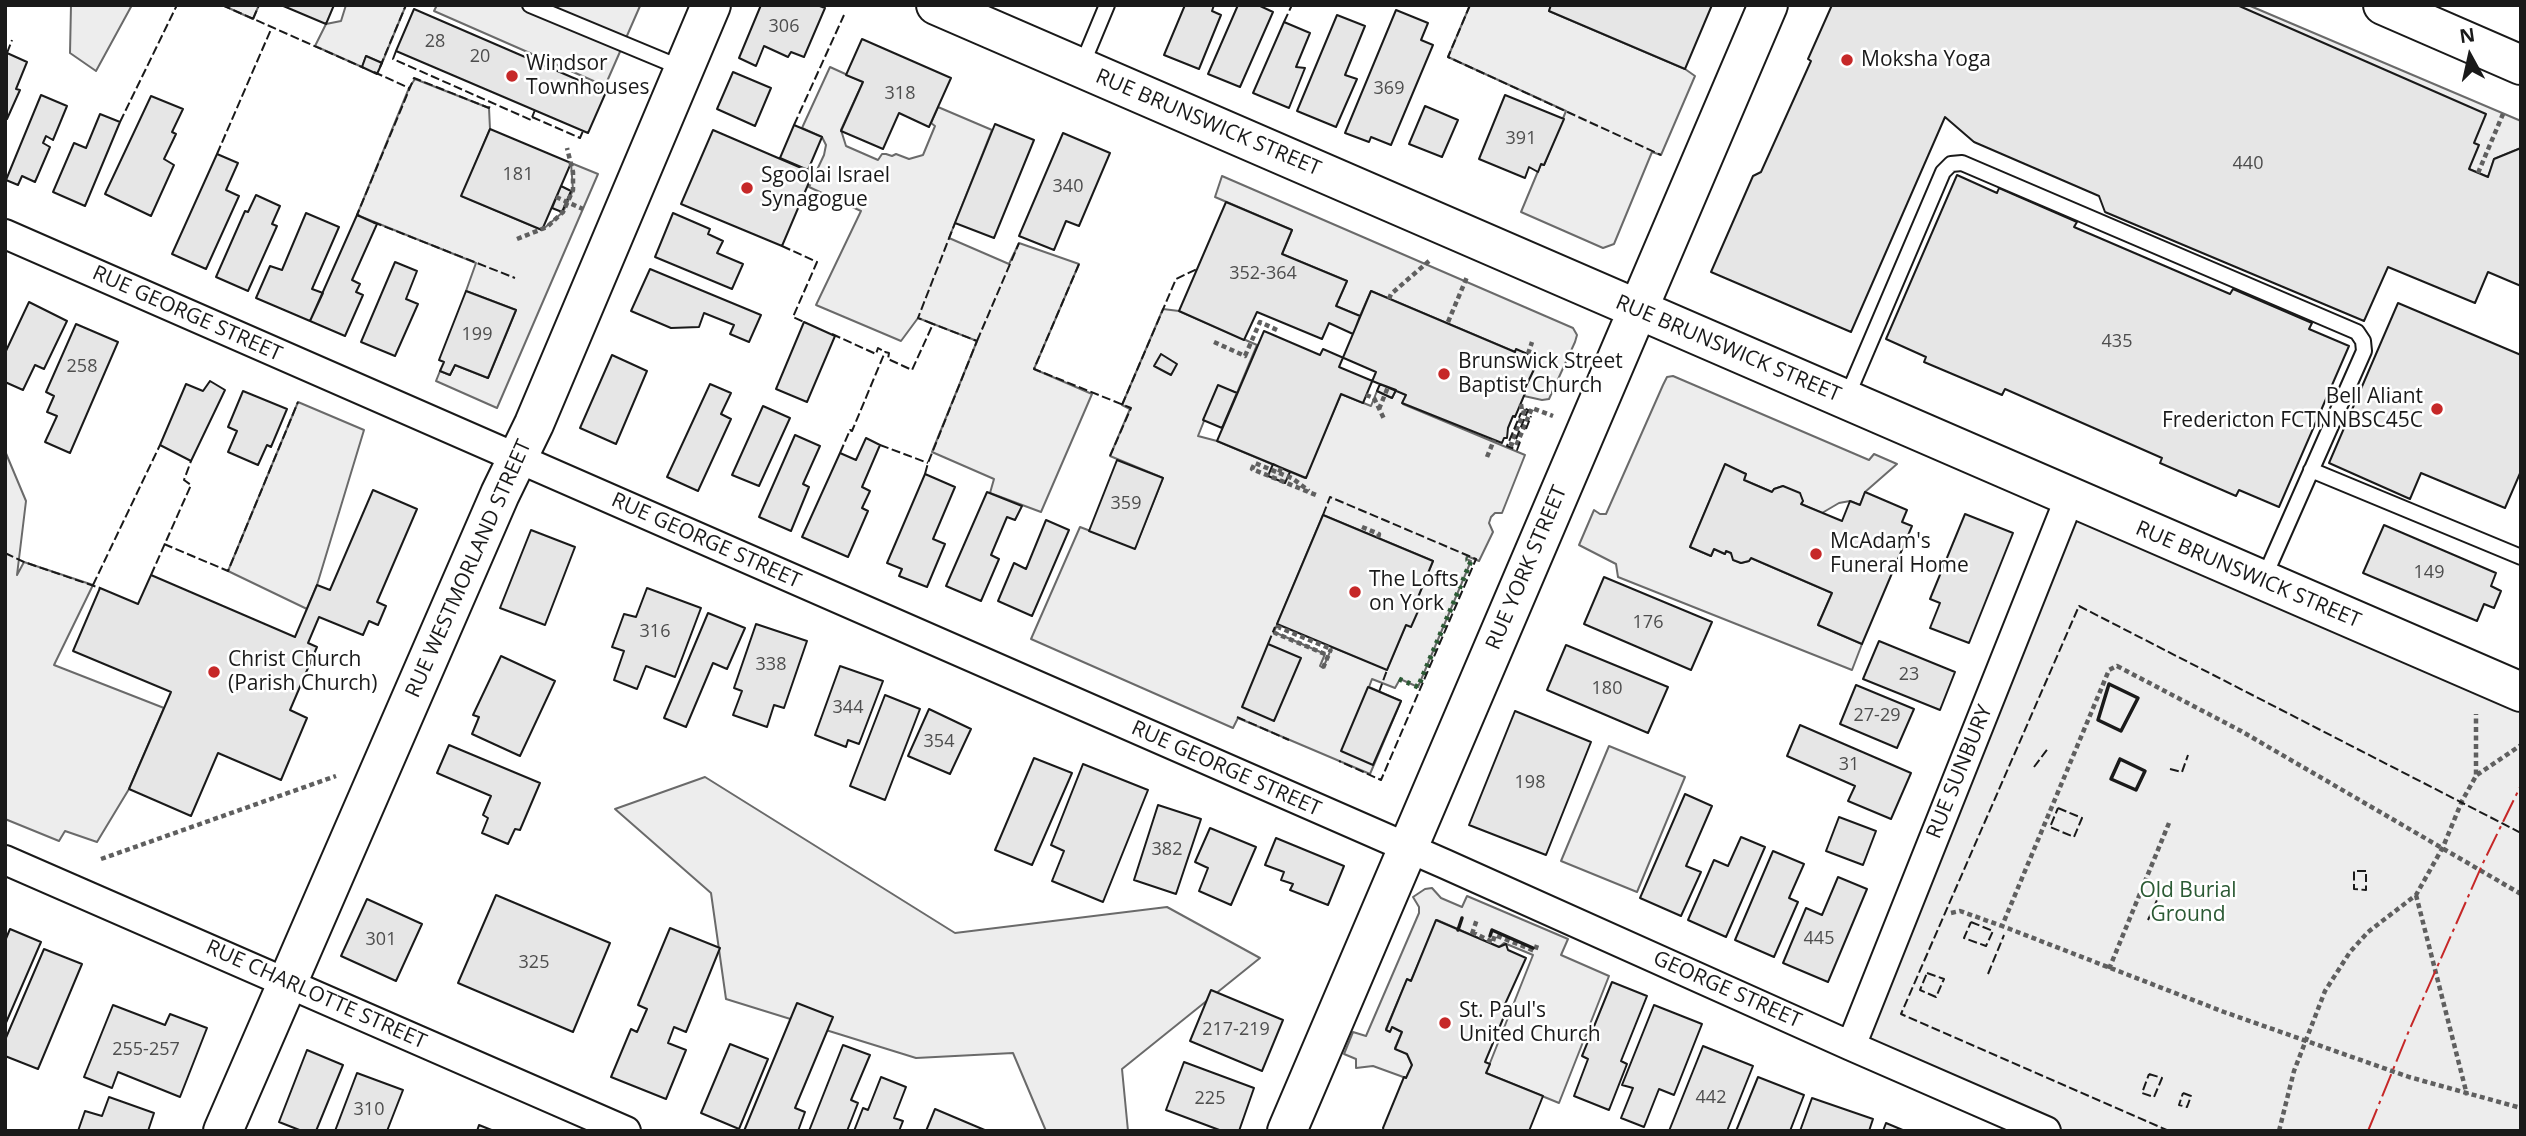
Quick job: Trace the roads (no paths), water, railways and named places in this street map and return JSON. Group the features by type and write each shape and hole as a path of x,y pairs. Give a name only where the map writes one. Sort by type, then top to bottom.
{"street":[{"name":"RUE WESTMORLAND STREET","path":"223,1131 518,458 711,5"},
{"name":"RUE BRUNSWICK STREET","path":"936,5 2521,692"},
{"name":"RUE YORK STREET","path":"1287,1131 1768,5"},
{"path":"2383,5 2429,20 2521,65"},
{"name":"RUE GEORGE STREET","path":"5,234 1408,848"},
{"name":"RUE SUNBURY","path":"1851,1046 2070,497"},
{"name":"GEORGE STREET","path":"1408,848 2046,1131"},
{"name":"RUE CHARLOTTE STREET","path":"5,860 626,1131"}],"lane":[{"path":"530,5 684,69"},
{"path":"1080,68 1107,5"},
{"path":"1846,400 1943,172 1951,164 1962,163 2357,332 2363,341 2364,351 2263,581"},
{"path":"2311,470 2521,557"}],"place":[{"name":"Moksha Yoga","path":"1847,60"},
{"name":"Windsor Townhouses","path":"512,76"},
{"name":"Sgoolai Israel Synagogue","path":"747,188"},
{"name":"Brunswick Street Baptist Church","path":"1444,374"},
{"name":"Bell Aliant Fredericton FCTNNBSC45C","path":"2437,409"},
{"name":"McAdam's Funeral Home","path":"1816,554"},
{"name":"The Lofts on York","path":"1355,592"},
{"name":"Christ Church (Parish Church)","path":"214,672"},
{"name":"St. Paul's United Church","path":"1445,1023"}],"park label":[{"name":"Old Burial Ground","path":"2188,903"}]}
